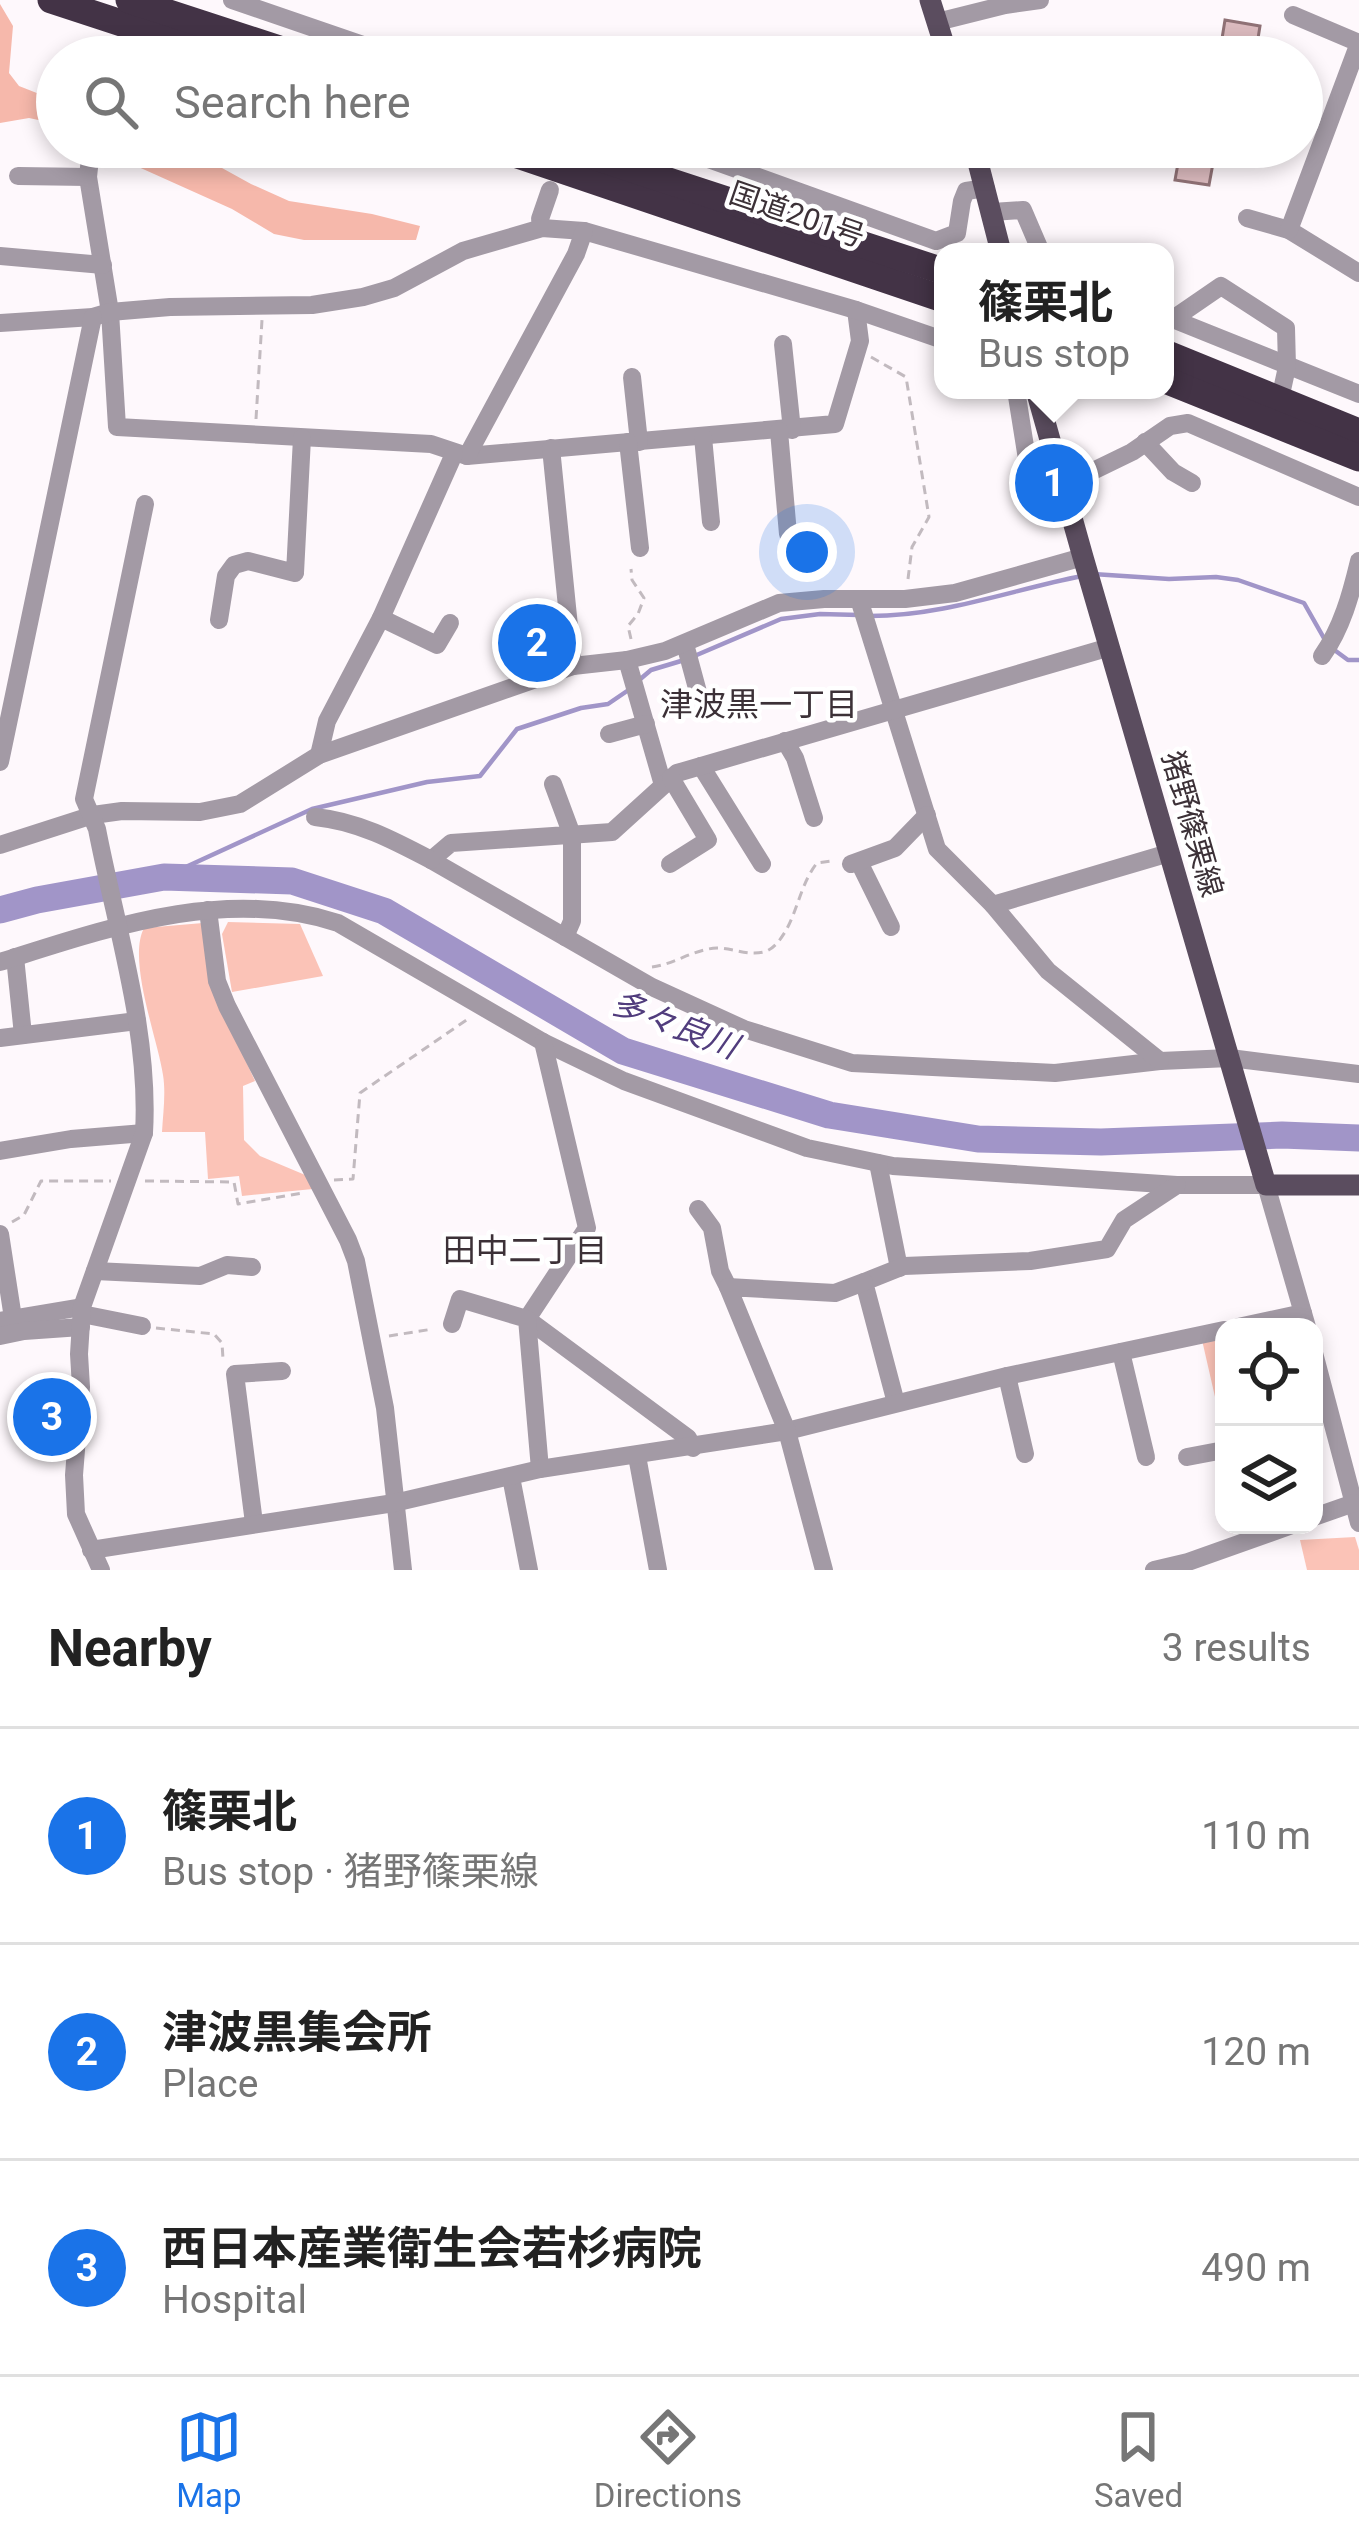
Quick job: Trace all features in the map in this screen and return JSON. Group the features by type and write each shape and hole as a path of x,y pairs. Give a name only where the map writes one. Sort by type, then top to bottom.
{"highway":[{"path":"52,0 161,36"},
{"path":"129,0 240,36"},
{"name":"国道201号","path":"556,168 934,296"},
{"name":"国道201号","path":"629,168 934,268"},
{"path":"1174,357 1359,458"},
{"path":"1174,383 1359,432"}],"main road":[{"path":"930,0 941,36"},
{"path":"980,168 999,243"},
{"name":"猪野篠栗線","path":"1038,399 1265,1180"},
{"path":"1265,1180 1359,1185"}],"street":[{"path":"232,0 337,36"},
{"path":"937,22 1040,0"},
{"path":"1293,15 1359,43 1323,139"},
{"path":"18,176 81,168"},
{"path":"0,762 101,315 103,265 89,168"},
{"path":"733,168 936,241 957,233 966,191 986,188"},
{"path":"1289,230 1312,168"},
{"path":"542,228 540,219 550,190"},
{"path":"992,212 1024,210 1037,243"},
{"path":"1247,218 1289,230 1359,272"},
{"path":"0,323 170,308 312,305 363,297 394,288 463,251 542,228 584,231 934,337"},
{"path":"320,755 327,721 461,455 576,254 584,231"},
{"path":"0,256 103,265"},
{"path":"1174,315 1221,286 1286,328 1287,367 1263,457"},
{"path":"101,315 118,427 431,444 461,455 835,424 860,340 856,310"},
{"path":"1174,320 1359,394"},
{"path":"783,344 788,534"},
{"path":"632,377 640,548"},
{"path":"1338,385 1359,383"},
{"path":"1017,399 1027,459 1042,466 1056,464"},
{"path":"1062,486 1170,426 1188,423 1359,497"},
{"path":"703,437 711,522"},
{"path":"219,620 226,576 234,565 248,561 295,573 302,438"},
{"path":"1145,442 1173,472 1192,483"},
{"path":"551,448 572,667"},
{"path":"100,1570 76,1514 82,1316 144,1133 144,1061 95,822 84,800 145,504"},
{"path":"0,844 122,811 200,812 240,805 320,755 572,667 631,659 685,644 779,603 955,593 1083,557"},
{"path":"1322,656 1333,641 1359,560"},
{"path":"860,599 937,849 993,905 1048,971 1160,1061"},
{"path":"381,618 436,645 451,623"},
{"path":"685,644 698,692"},
{"path":"430,860 451,843 612,832 677,773 1110,646"},
{"path":"631,659 646,724 667,782 708,840 670,864"},
{"path":"609,734 646,724"},
{"path":"785,741 814,818"},
{"path":"701,766 762,864"},
{"path":"553,784 572,835 572,922 565,937"},
{"path":"891,927 855,863 895,848 927,815"},
{"path":"315,818 379,832 652,987 744,1029 852,1063 1055,1073 1160,1061 1231,1062 1359,1074"},
{"path":"993,905 1169,853"},
{"path":"23,1035 7,960 116,922 177,912 279,909 308,913 338,923 542,1042 624,1081 807,1148 892,1166 1177,1185 1265,1180 1304,1318"},
{"path":"208,910 222,994 356,1261 385,1408 403,1570"},
{"path":"0,1038 136,1021"},
{"path":"540,1469 527,1318 587,1228 542,1042"},
{"path":"0,1151 144,1133"},
{"path":"878,1163 898,1268"},
{"path":"728,1287 836,1293 898,1268 1030,1261 1107,1249 1124,1220 1177,1185"},
{"path":"698,1208 712,1228 720,1271 787,1431 824,1570"},
{"path":"0,1231 6,1320 82,1316 142,1326"},
{"path":"95,1270 200,1276 227,1265 252,1267"},
{"path":"864,1282 896,1403"},
{"path":"452,1324 460,1299 527,1318 688,1438 693,1448"},
{"path":"0,1336 82,1316"},
{"path":"91,1550 394,1503 540,1469 787,1431 1006,1376 1215,1332"},
{"path":"1121,1352 1146,1457"},
{"path":"254,1522 235,1374 282,1371"},
{"path":"1006,1376 1025,1454"},
{"path":"1324,1429 1359,1523"},
{"path":"1187,1457 1215,1452"},
{"path":"637,1456 658,1570"},
{"path":"511,1478 529,1570"},
{"path":"1323,1514 1354,1503"},
{"path":"1154,1570 1267,1534"}],"path":[{"path":"254,436 262,307"},
{"path":"860,340 868,355 906,377 928,517 912,547 905,599"},
{"path":"631,569 644,598 628,626 631,659"},
{"path":"628,973 716,948 764,952 786,931 817,863 855,863"},
{"path":"0,1231 24,1215 41,1181 234,1182 238,1204 353,1179 360,1093 484,1008"},
{"path":"371,1338 452,1324"},
{"path":"142,1326 214,1334 222,1343 224,1367 235,1374"}],"shaded area":[{"path":"0,4 13,26 9,73 19,86 36,93 36,120 0,123"},
{"path":"141,168 222,168 289,201 420,226 416,240 304,240 274,234 232,209"},
{"path":"228,922 300,924 323,976 232,992 222,934"},
{"path":"203,923 214,992 255,1081 243,1086 244,1140 260,1156 310,1177 313,1189 242,1196 239,1176 208,1179 205,1132 162,1132 164,1082 141,979 140,942 144,928"},
{"path":"1215,1337 1215,1397 1202,1340"},
{"path":"1355,1537 1359,1570 1307,1570 1300,1540"}],"building":[{"path":"1225,20 1260,26 1258,36 1222,36"},
{"path":"1177,168 1212,168 1209,185 1175,180"},
{"path":"521,630 548,631 553,648 547,647 547,655 520,654"}],"waterway":[{"path":"1093,574 1238,580 1304,603 1325,640"},
{"path":"870,616 950,607 1082,576"},
{"path":"692,657 781,619 859,615"},
{"path":"1333,649 1348,660 1359,660"},
{"path":"638,681 651,670 681,661"},
{"path":"164,877 312,809 427,782 480,776 517,729 608,704 630,689"},
{"name":"多々良川","path":"0,910 164,877 292,881 384,911 623,1051 829,1115 978,1139 1359,1138"}],"place":[{"name":"篠栗北","path":"1054,483"},
{"name":"津波黒集会所","path":"537,643"},
{"name":"西日本産業衛生会若杉病院","path":"52,1417"}],"district":[{"name":"津波黒一丁目","path":"759,704"},
{"name":"田中二丁目","path":"525,1250"}]}
